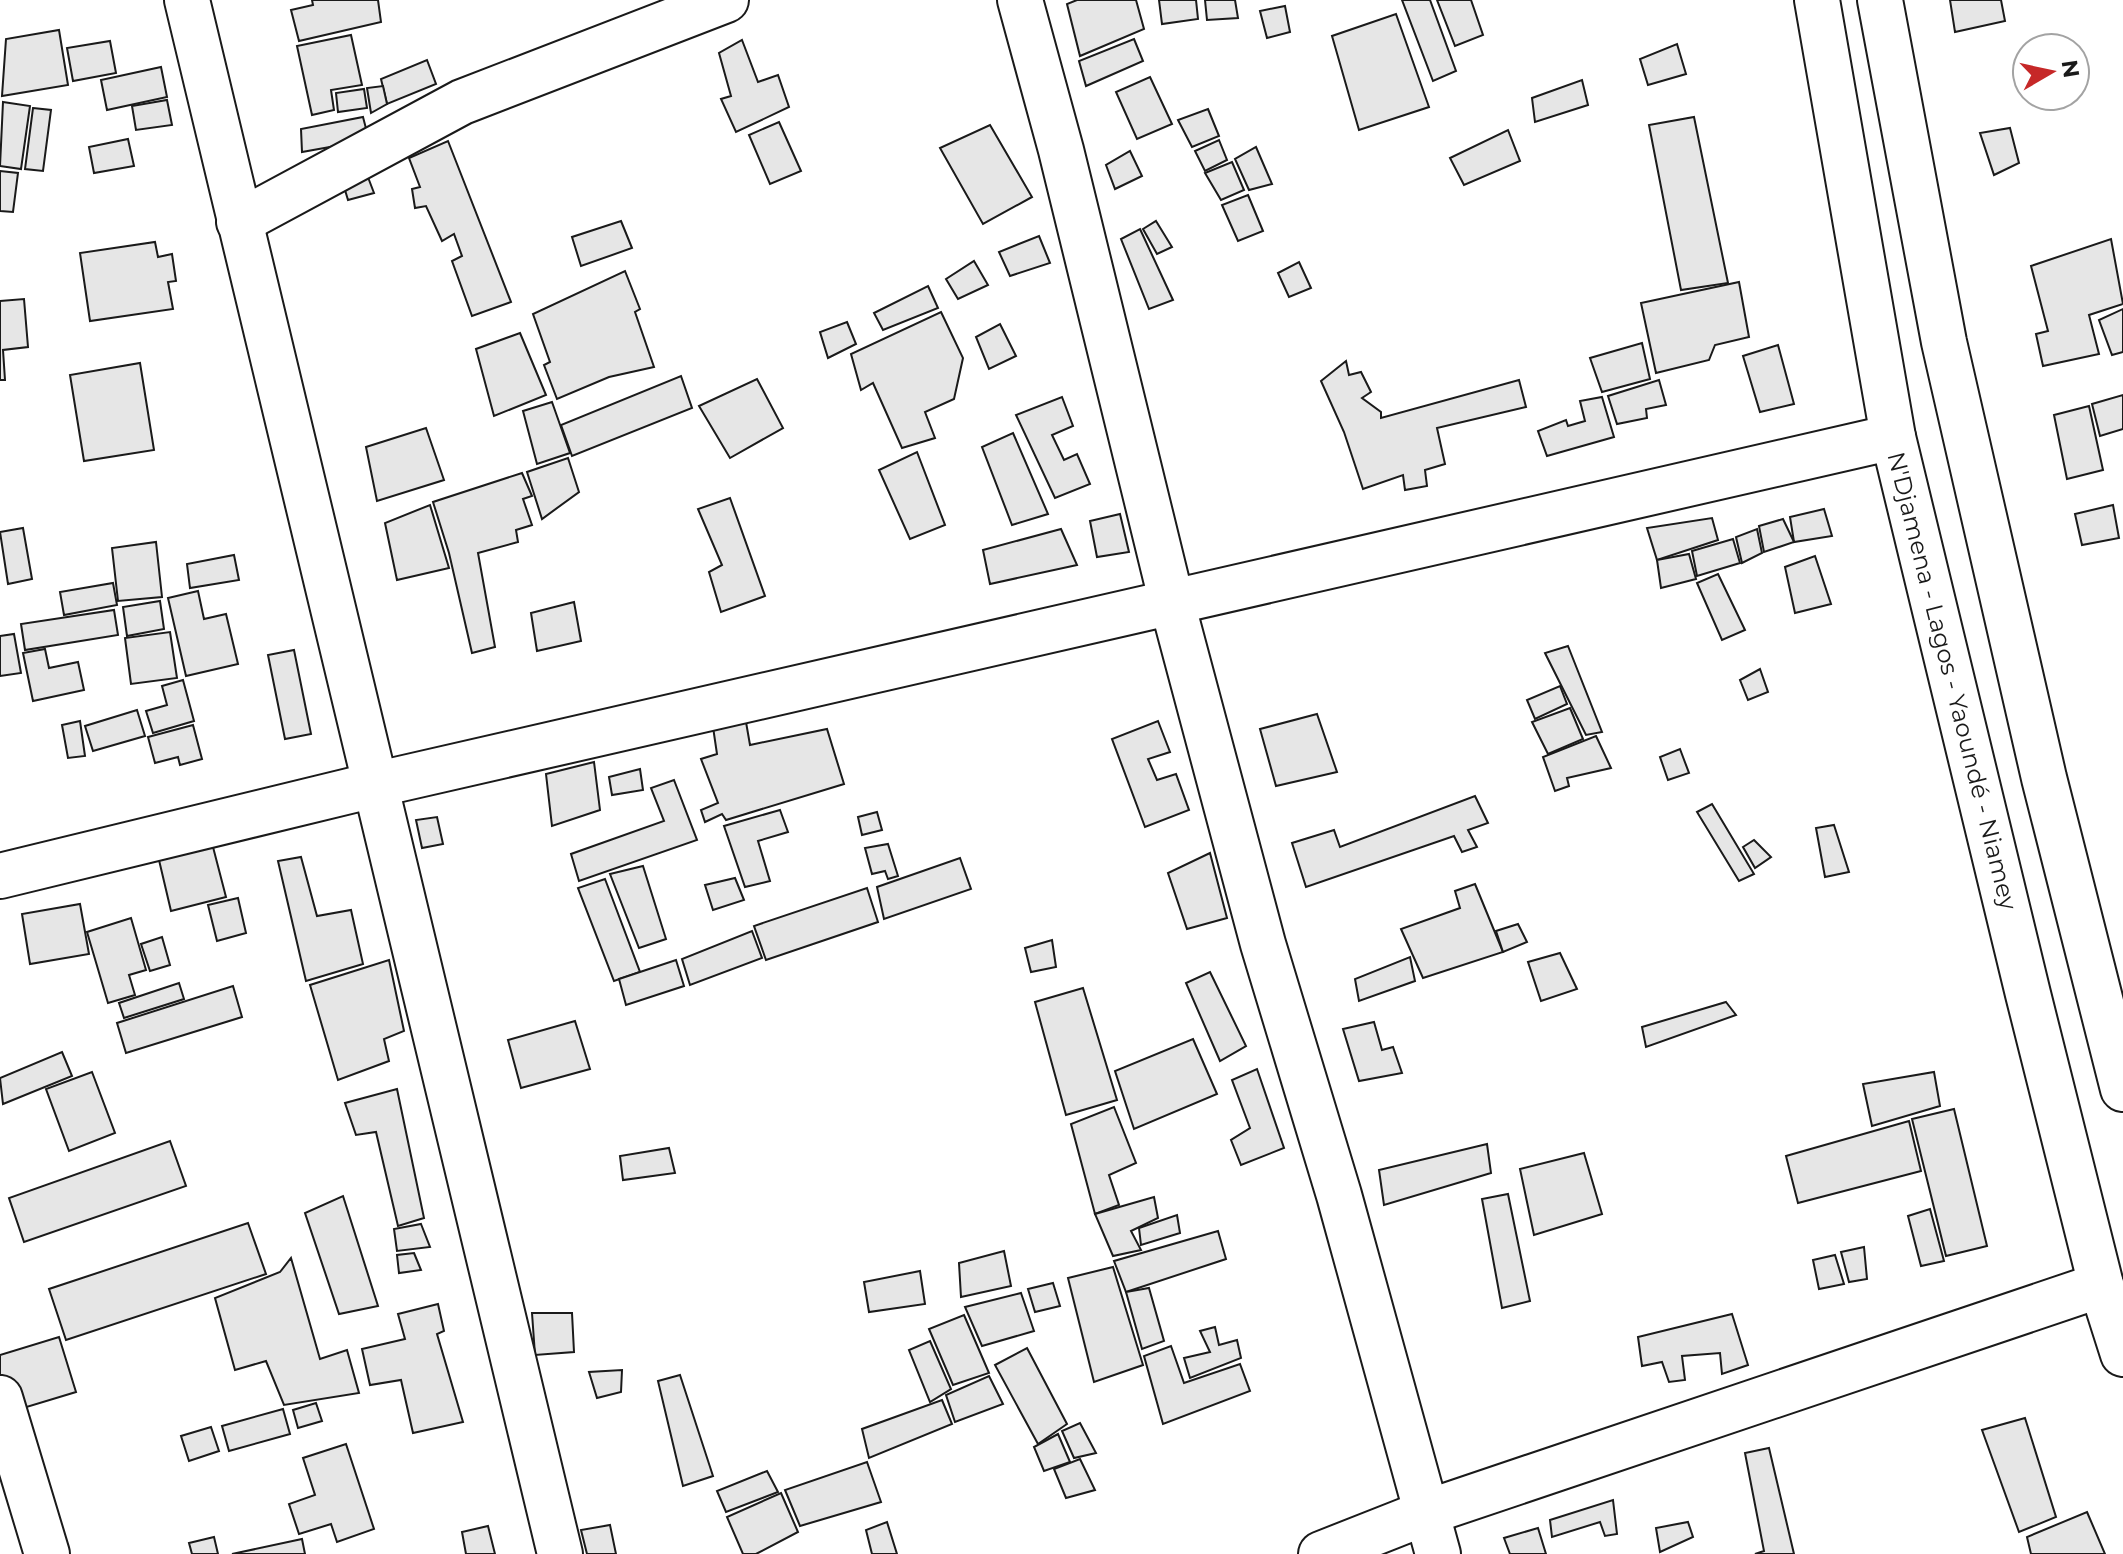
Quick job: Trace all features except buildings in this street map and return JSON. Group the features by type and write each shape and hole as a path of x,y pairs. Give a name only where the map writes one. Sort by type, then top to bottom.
{"main road":[{"path":"187,0 560,1554"},
{"path":"239,222 462,102 726,0"},
{"path":"1020,0 1061,150 1171,599 1263,944 1339,1195 1438,1554"},
{"name":"N'Djamena - Lagos - Yaoundé - Niamey","path":"1817,0 1893,437 2101,1285 2123,1354"},
{"path":"1880,0 1944,342 2044,778 2123,1089"},
{"path":"0,876 374,785 1171,599 1893,437"},
{"path":"1321,1554 1425,1513 2101,1285"},
{"path":"0,1398 47,1554"}]}
